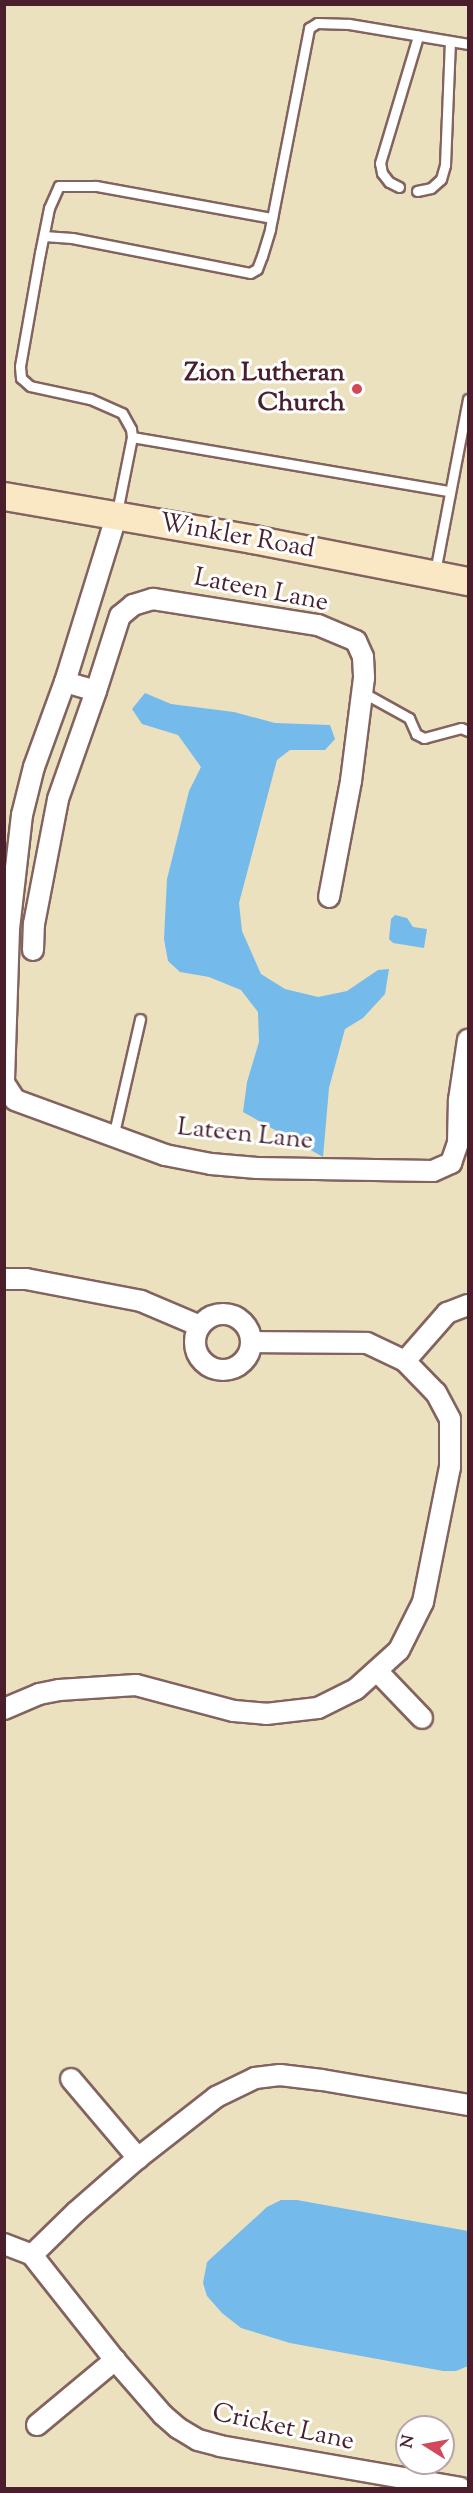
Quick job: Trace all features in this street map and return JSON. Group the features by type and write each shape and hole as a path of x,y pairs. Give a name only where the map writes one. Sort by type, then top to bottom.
{"street":[{"name":"Winkler Road","path":"4,495 116,517 253,539 468,581"},
{"name":"Lateen Lane","path":"116,517 65,682 34,767 20,832 9,929 4,1081 15,1100 165,1155 211,1164 257,1168 433,1171 451,1163 458,1143 458,1117 468,1040"},
{"name":"Lateen Lane","path":"33,950 34,924 58,799 120,616 133,605 153,599 318,625 356,641 363,657 362,692 351,781 329,897"},
{"path":"65,682 96,691"},
{"path":"20,832 51,840"},
{"path":"4,1279 26,1279 141,1300 200,1326"},
{"path":"405,1361 447,1313 468,1305"},
{"path":"216,1315 237,1317 244,1323 251,1342 250,1351 238,1366 219,1371 209,1367 196,1352 196,1335 200,1326 216,1315"},
{"path":"4,1709 39,1694 59,1690 136,1685 234,1711 266,1714 318,1708 356,1689 399,1650 423,1602 450,1467 450,1419 436,1393 405,1361 367,1342 251,1342"},
{"path":"377,1671 422,1718"},
{"path":"4,2244 32,2255 76,2212 138,2158 216,2097 255,2078 280,2075 321,2080 468,2105"},
{"path":"71,2079 138,2158"},
{"name":"Cricket Lane","path":"32,2255 115,2360 163,2415 178,2428 198,2439 220,2446 460,2488"},
{"path":"37,2425 115,2360"}],"lane":[{"path":"44,236 72,238 250,273 257,269 272,218 309,28 317,23 328,22 468,44"},
{"path":"399,187 389,182 382,173 380,163 418,36"},
{"path":"417,191 431,188 441,179 445,165 450,41"},
{"path":"116,517 132,437 131,429 122,413 106,404 30,386 21,378 20,366 49,208 59,186 96,186 272,218"},
{"path":"435,574 468,399"},
{"path":"132,437 450,491"},
{"path":"362,692 409,718 416,734 424,738 461,728 468,731"},
{"path":"112,1137 140,1019"}],"water":[{"path":"145,693 171,704 234,712 275,723 330,725 335,739 325,750 290,750 277,760 239,903 242,931 261,974 285,989 318,997 347,991 378,970 389,969 385,994 363,1018 345,1029 329,1088 323,1157 243,1112 247,1082 259,1042 258,1012 241,990 209,977 180,972 168,961 164,939 167,879 189,791 201,767 178,735 142,724 132,709"},
{"path":"395,915 407,918 413,927 427,929 424,948 393,943 389,939 391,919"},
{"path":"281,2200 297,2200 468,2231 468,2366 456,2371 443,2371 290,2343 241,2328 222,2313 207,2296 203,2283 207,2262 267,2207"}],"place":[{"name":"Zion Lutheran Church","path":"357,389"}]}
